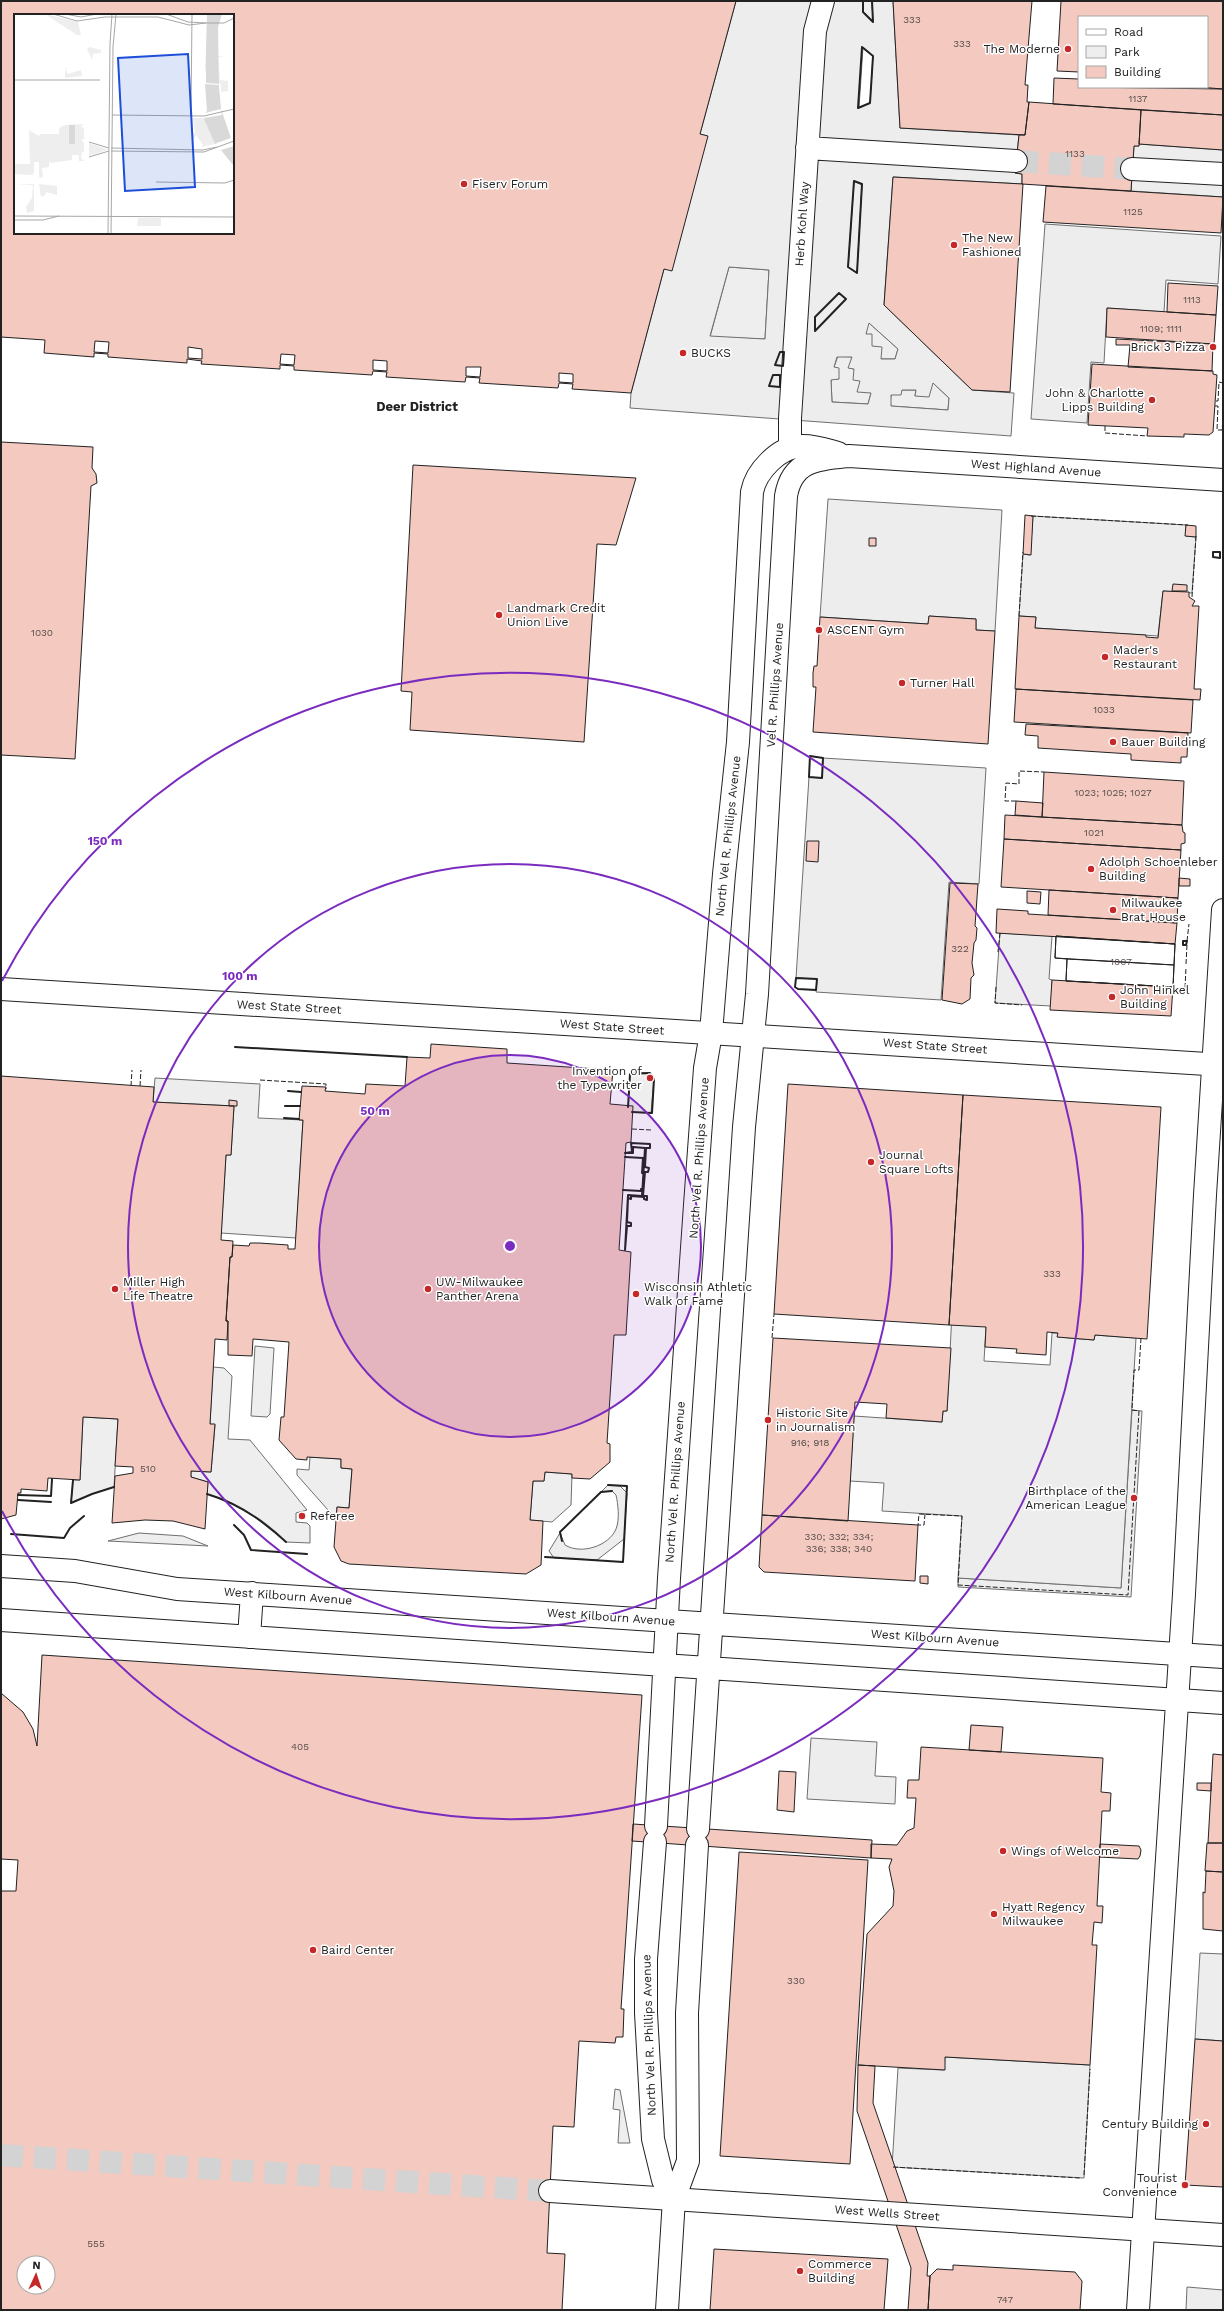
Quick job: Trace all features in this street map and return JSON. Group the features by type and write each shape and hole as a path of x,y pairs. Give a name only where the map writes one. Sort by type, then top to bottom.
{"street":[{"name":"Herb Kohl Way","path":"790,448 790,420 815,31 823,1"},
{"path":"807,148 1016,161"},
{"path":"1132,169 1223,174"},
{"name":"West Highland Avenue","path":"790,448 810,446 848,456"},
{"name":"North Vel R. Phillips Avenue","path":"674,2199 663,2180 652,2139 646,2013 646,1959 655,1834 667,1620 705,1068 711,1033 724,874 738,742 752,492 754,484 762,470 790,448"},
{"name":"West Highland Avenue","path":"786,496 790,481 802,467 821,459 848,456 1223,480"},
{"name":"Vel R. Phillips Avenue","path":"754,1035 786,496"},
{"path":"1138,2310 1218,1064 1223,910"},
{"name":"West State Street","path":"1,989 1218,1064"},
{"path":"667,2310 674,2199 688,2161 687,2013 697,1837 744,1127 754,1035"},
{"name":"West Kilbourn Avenue","path":"1,1566 75,1571 177,1589 1223,1657"},
{"path":"249,1637 252,1593"},
{"path":"1,1620 1223,1703"},
{"name":"West Wells Street","path":"550,2191 1223,2235"}],"green space":[{"path":"863,1 872,1 873,22 863,12"},
{"path":"854,181 862,184 857,273 848,267"},
{"path":"729,267 769,270 765,339 710,337"},
{"path":"839,293 846,299 815,331 815,317"},
{"path":"869,323 898,349 895,359 881,359 875,351 867,337 866,332"},
{"path":"838,356 852,357 849,368 854,369 860,381 871,393 868,404 832,402 831,379 839,379 834,367"},
{"path":"933,383 949,398 948,410 890,406 891,395 902,390 916,390 915,396"},
{"path":"631,1072 650,1073 654,1079 651,1113 628,1112"},
{"path":"255,1346 274,1348 270,1414 267,1417 251,1416"},
{"path":"213,1367 224,1368 232,1376 228,1439 250,1440 307,1510 296,1513 296,1522 307,1523 310,1526 310,1543 286,1542 251,1514 226,1500 207,1494 208,1482 191,1477 191,1471 211,1472 215,1425 210,1424"},
{"path":"1132,1410 1142,1411 1131,1597 958,1587 958,1578 1121,1588"},
{"path":"83,1417 118,1419 114,1487 71,1503 73,1480 80,1480"},
{"path":"310,1457 341,1459 341,1468 352,1469 349,1508 337,1507 336,1519 297,1475 297,1469 309,1470"},
{"path":"545,1472 572,1474 571,1505 552,1522 530,1520 533,1481 544,1481"},
{"path":"608,1485 620,1486 627,1493 624,1539 597,1560 554,1558 549,1551 560,1533 565,1545 571,1548 579,1549 594,1547 607,1540 612,1535 617,1525 618,1507 616,1495 612,1491 601,1492"},
{"path":"139,1533 183,1536 208,1546 108,1541"},
{"path":"615,2089 620,2090 630,2143 618,2143 620,2110 613,2109"}],"shaded area":[{"path":"736,1 863,1 863,12 873,21 872,1 893,1 900,128 1019,135 1015,173 1022,174 1022,184 893,177 884,305 972,390 1014,393 1011,436 630,408 631,393 664,269 707,136 700,134","holes":["863,47 873,56 870,103 859,108","854,181 862,185 857,273 848,267","729,267 769,270 765,339 710,336","839,293 846,299 815,331 815,317","869,323 898,349 895,359 881,359 882,347 872,346 872,334 866,334","837,357 852,357 848,368 854,369 853,380 860,381 857,392 871,393 868,404 832,402 831,380 839,379 839,368 834,367","933,383 949,398 948,410 891,406 891,395 901,395 902,390 916,390 915,396 929,397"]},
{"path":"1139,144 1223,150 1223,197 1131,191 1134,146 1139,146"},
{"path":"1045,224 1221,236 1218,284 1166,280 1164,312 1107,308 1104,363 1091,362 1087,423 1031,419"},
{"path":"828,499 1002,510 995,631 976,630 976,619 929,616 928,624 820,617"},
{"path":"1033,516 1186,525 1186,536 1196,537 1192,593 1163,591 1158,636 1035,628 1036,617 1019,616 1023,554 1030,555"},
{"path":"823,758 986,768 979,884 949,882 941,1000 816,992 817,979 796,978 809,777 822,778"},
{"path":"1000,933 1052,936 1049,979 1052,980 1051,1006 995,1003"},
{"path":"155,1078 260,1084 258,1118 303,1120 296,1238 221,1233 226,1155 231,1155 234,1106 153,1102"},
{"path":"963,1095 986,1327 984,1361 1050,1365 1052,1333 1058,1333 1058,1337 1094,1340 1095,1335 1136,1338 1121,1588 958,1578 962,1516 882,1511 884,1483 850,1481 854,1416 942,1422 943,1411 947,1411"},
{"path":"811,1738 877,1742 875,1776 896,1777 895,1804 807,1799"},
{"path":"1200,1953 1223,1954 1223,2041 1195,2039"},
{"path":"945,2057 1090,2065 1084,2178 892,2167 898,2068 944,2070"},
{"path":"1187,2287 1223,2290 1223,2310 1186,2310"}],"building":[{"name":"Fiserv Forum","path":"1,1 736,1 700,134 708,136 672,271 664,269 631,393 572,389 573,384 559,383 558,388 479,383 480,378 466,377 465,382 386,377 387,372 373,371 372,375 294,370 294,366 280,365 280,369 201,364 202,361 187,359 187,363 108,357 108,354 94,353 94,357 44,353 45,340 1,337","holes":["95,341 109,342 108,353 94,352","188,347 202,349 202,359 188,358","281,354 295,355 294,365 280,364","373,360 387,361 387,371 373,370","466,367 481,367 480,377 466,376","559,373 573,374 573,383 559,382"]},
{"path":"893,1 1032,1 1025,85 1028,85 1027,102 1029,102 1025,135 900,128"},
{"name":"The Moderne","path":"1061,1 1223,1 1223,89 1208,88 1208,16 1078,16 1078,72 1057,71"},
{"path":"1054,78 1078,79 1078,88 1223,89 1223,115 1053,104"},
{"path":"1029,102 1141,110 1139,146 1134,146 1131,191 1022,184 1022,174 1015,173 1019,135 1025,135"},
{"path":"1141,110 1223,115 1223,150 1139,144"},
{"name":"The New Fashioned","path":"893,177 1023,184 1010,392 972,390 884,305"},
{"path":"1046,186 1223,197 1221,233 1043,222"},
{"path":"1168,283 1218,286 1216,315 1167,312"},
{"path":"1107,308 1216,315 1214,344 1106,337"},
{"path":"1116,339 1213,344 1212,371 1128,367 1130,345 1116,345"},
{"name":"John & Charlotte Lipps Building","path":"1092,364 1213,371 1213,374 1217,375 1213,432 1209,435 1184,434 1184,437 1147,436 1148,428 1088,425"},
{"path":"1,442 93,447 92,468 96,474 97,483 91,486 75,759 1,755"},
{"name":"Landmark Credit Union Live","path":"413,465 636,478 616,545 597,544 584,742 410,730 412,692 401,691"},
{"path":"1025,515 1033,516 1031,555 1023,554"},
{"path":"1186,525 1196,526 1196,537 1185,536"},
{"path":"869,538 876,538 876,546 869,546"},
{"path":"1173,584 1187,585 1187,591 1172,591"},
{"name":"Mader's Restaurant","path":"1163,591 1189,592 1189,597 1195,601 1192,606 1199,606 1194,689 1201,689 1200,700 1015,689 1019,616 1036,617 1035,628 1146,635 1146,637 1158,638"},
{"name":"Turner Hall","path":"929,616 976,619 976,630 995,631 988,744 813,732 816,687 813,687 813,673 814,666 817,666 820,617 928,624"},
{"path":"1016,689 1193,700 1191,733 1014,722"},
{"name":"Bauer Building","path":"1026,724 1188,733 1187,757 1181,757 1181,763 1131,760 1131,754 1038,748 1038,736 1025,735"},
{"path":"1044,772 1184,781 1182,825 1042,817"},
{"path":"1016,801 1043,803 1042,817 1015,815"},
{"path":"1005,815 1182,825 1183,832 1185,833 1185,843 1181,844 1181,850 1004,839"},
{"name":"Adolph Schoenleber Building","path":"1004,839 1181,850 1178,898 1001,887"},
{"path":"807,841 819,841 818,862 806,861"},
{"path":"1179,878 1190,879 1190,886 1179,886"},
{"path":"950,883 978,884 975,926 977,928 972,963 974,975 971,978 970,999 962,1004 942,1000"},
{"name":"Milwaukee Brat House","path":"1049,890 1178,898 1177,923 1048,915"},
{"path":"1027,891 1041,892 1040,904 1027,903"},
{"path":"997,909 1028,911 1028,914 1177,923 1175,944 996,933"},
{"path":"1056,936 1175,944 1173,987 1066,981 1067,959 1055,958"},
{"path":"1056,936 1175,944 1174,965 1055,958"},
{"path":"1067,959 1174,965 1173,987 1066,981"},
{"name":"John Hinkel Building","path":"1052,980 1173,987 1171,1016 1050,1010"},
{"name":"UW-Milwaukee Panther Arena","path":"431,1044 507,1049 507,1063 613,1070 610,1104 633,1106 631,1142 626,1143 619,1250 631,1252 626,1335 614,1335 607,1443 610,1444 610,1462 590,1479 572,1478 572,1474 545,1472 544,1481 533,1481 530,1520 543,1521 541,1565 526,1574 349,1564 341,1561 334,1547 337,1507 349,1508 352,1469 341,1468 341,1459 307,1457 307,1460 296,1459 279,1440 281,1417 284,1417 289,1342 253,1339 252,1356 228,1355 228,1321 226,1321 230,1257 232,1257 233,1245 249,1246 250,1243 259,1243 288,1245 288,1249 295,1249 303,1120 299,1120 302,1086 326,1087 325,1091 365,1094 366,1084 405,1086 407,1057 430,1058"},
{"name":"Miller High Life Theatre","path":"1,1076 154,1087 153,1102 234,1106 231,1155 226,1155 221,1240 233,1241 232,1257 230,1257 226,1321 228,1321 227,1340 215,1339 210,1424 215,1424 211,1472 191,1471 191,1477 208,1482 205,1529 173,1521 145,1520 112,1523 115,1476 133,1473 133,1467 115,1466 118,1419 83,1417 80,1480 48,1478 47,1491 21,1489 21,1493 18,1493 16,1515 1,1519"},
{"name":"Journal Square Lofts","path":"788,1084 963,1095 949,1325 774,1314"},
{"path":"963,1095 1161,1107 1147,1339 1095,1335 1094,1340 1057,1337 1058,1333 1047,1332 1046,1355 1016,1353 1017,1349 985,1347 986,1327 949,1325"},
{"path":"229,1100 237,1101 237,1106 229,1106"},
{"path":"773,1338 951,1348 947,1411 943,1411 942,1422 886,1418 887,1404 855,1402 848,1521 762,1515"},
{"path":"762,1515 918,1525 915,1581 764,1572 759,1567"},
{"path":"920,1576 928,1576 928,1584 920,1583"},
{"name":"Baird Center","path":"42,1655 642,1695 621,2009 624,2009 623,2037 616,2037 615,2043 579,2041 574,2127 553,2126 547,2253 565,2254 562,2310 1,2310 1,1891 16,1891 18,1860 1,1859 1,1693 23,1712 33,1729 37,1746"},
{"path":"971,1725 1003,1727 1001,1752 969,1750"},
{"name":"Hyatt Regency Milwaukee","path":"921,1747 1103,1758 1101,1792 1111,1793 1110,1811 1102,1811 1097,1906 1103,1906 1102,1923 1094,1922 1092,1945 1097,1945 1090,2065 945,2057 945,2070 858,2065 867,1934 893,1906 894,1891 889,1867 892,1859 871,1858 871,1844 897,1845 907,1831 914,1828 916,1798 907,1798 908,1780 919,1780"},
{"path":"1213,1754 1223,1755 1223,1843 1208,1843"},
{"path":"779,1771 796,1772 794,1812 777,1810"},
{"path":"1197,1783 1211,1783 1211,1791 1197,1790"},
{"path":"633,1824 872,1840 871,1858 632,1841"},
{"path":"1207,1843 1223,1843 1223,1872 1205,1871"},
{"path":"1100,1844 1139,1846 1141,1850 1140,1856 1138,1859 1099,1857"},
{"path":"739,1852 868,1860 850,2164 720,2156"},
{"path":"1206,1871 1223,1872 1223,1931 1203,1929 1203,1892 1205,1893"},
{"name":"Century Building","path":"1195,2039 1223,2041 1223,2187 1185,2185"},
{"path":"858,2065 875,2066 873,2103 928,2263 927,2276 930,2276 928,2310 908,2310 911,2268 857,2111"},
{"name":"Commerce Building","path":"714,2249 888,2259 884,2310 710,2310"},
{"path":"953,2265 1075,2272 1082,2281 1080,2310 928,2310 930,2276 937,2269 953,2270"}],"tunnel":[{"path":"1016,161 1132,169"},
{"path":"1,2155 550,2191"}],"fence":[{"path":"1216,401 1218,401 1219,382 1223,383"},
{"path":"1215,406 1218,406 1217,430 1222,430 1223,419"},
{"path":"1105,426 1105,433 1147,436"},
{"path":"1031,516 1188,525"},
{"path":"1192,597 1196,536"},
{"path":"1019,616 1023,552"},
{"path":"1016,801 1005,801 1006,783 1019,784 1019,771 1044,772"},
{"path":"1187,941 1189,924"},
{"path":"998,952 1000,933"},
{"path":"1186,964 1187,945"},
{"path":"1185,988 1186,968"},
{"path":"996,987 995,1003 1022,1005"},
{"path":"131,1086 132,1070"},
{"path":"140,1086 141,1070"},
{"path":"260,1080 326,1084 326,1089"},
{"path":"632,1129 651,1130"},
{"path":"772,1338 774,1314"},
{"path":"925,1514 924,1525 918,1525 919,1514 962,1516 958,1585 1128,1595 1139,1411 1132,1410 1134,1370 1139,1370 1141,1338"},
{"path":"1084,2175 1090,2069"},
{"path":"893,2167 1080,2178"}],"wall":[{"path":"863,1 863,12 873,22 872,1"},
{"path":"862,47 873,56 870,103 858,108 862,47"},
{"path":"854,181 862,184 857,273 848,267 854,181"},
{"path":"839,293 846,299 815,331 815,317 839,293"},
{"path":"780,352 784,352 783,366 775,365 780,352"},
{"path":"773,375 780,375 780,387 769,386 773,375"},
{"path":"1213,552 1220,552 1220,558 1213,557 1213,552"},
{"path":"810,756 823,758 822,778 809,777 810,756"},
{"path":"1183,941 1187,941 1186,945 1183,945 1183,941"},
{"path":"796,978 817,979 816,990 798,989 795,987 796,978"},
{"path":"235,1047 407,1057"},
{"path":"628,1107 630,1074 650,1073 654,1079 652,1113 632,1112"},
{"path":"288,1091 301,1092"},
{"path":"285,1106 300,1106"},
{"path":"284,1118 299,1119"},
{"path":"631,1143 650,1144 650,1148 646,1148 645,1167 649,1168 648,1172 645,1172 643,1196 647,1196 647,1200 644,1199 644,1197 631,1196 631,1199 628,1198 627,1222 631,1223 631,1226 627,1226 625,1250 628,1195 642,1196 645,1148 633,1147 633,1153 625,1153 632,1152 631,1143"},
{"path":"625,1157 643,1158 642,1173"},
{"path":"623,1190 641,1191 641,1189"},
{"path":"18,1495 51,1496 52,1479"},
{"path":"73,1480 71,1503 114,1487"},
{"path":"545,1557 623,1562 627,1486 608,1485"},
{"path":"562,1541 560,1532 601,1492 612,1491"},
{"path":"207,1494 229,1502 250,1514 269,1527 286,1542"},
{"path":"18,1500 51,1502"},
{"path":"11,1534 64,1538 70,1528 84,1516"},
{"path":"234,1525 244,1535 251,1550 307,1554"}],"place":[{"name":"The Moderne","path":"1068,49"},
{"name":"Fiserv Forum","path":"464,184"},
{"name":"The New Fashioned","path":"954,245"},
{"name":"Brick 3 Pizza","path":"1213,347"},
{"name":"BUCKS","path":"683,353"},
{"name":"John & Charlotte Lipps Building","path":"1152,400"},
{"name":"Landmark Credit Union Live","path":"499,615"},
{"name":"ASCENT Gym","path":"819,630"},
{"name":"Mader's Restaurant","path":"1105,657"},
{"name":"Turner Hall","path":"902,683"},
{"name":"Bauer Building","path":"1113,742"},
{"name":"Adolph Schoenleber Building","path":"1091,869"},
{"name":"Milwaukee Brat House","path":"1113,910"},
{"name":"John Hinkel Building","path":"1112,997"},
{"name":"Invention of the Typewriter","path":"650,1078"},
{"name":"Journal Square Lofts","path":"871,1162"},
{"name":"Miller High Life Theatre","path":"115,1289"},
{"name":"UW-Milwaukee Panther Arena","path":"428,1289"},
{"name":"Wisconsin Athletic Walk of Fame","path":"636,1294"},
{"name":"Historic Site in Journalism","path":"768,1420"},
{"name":"Birthplace of the American League","path":"1134,1498"},
{"name":"Referee","path":"302,1516"},
{"name":"Wings of Welcome","path":"1003,1851"},
{"name":"Hyatt Regency Milwaukee","path":"994,1914"},
{"name":"Baird Center","path":"313,1950"},
{"name":"Century Building","path":"1206,2124"},
{"name":"Tourist Convenience","path":"1185,2185"},
{"name":"Commerce Building","path":"800,2271"}],"district":[{"name":"Deer District","path":"417,406"}]}
